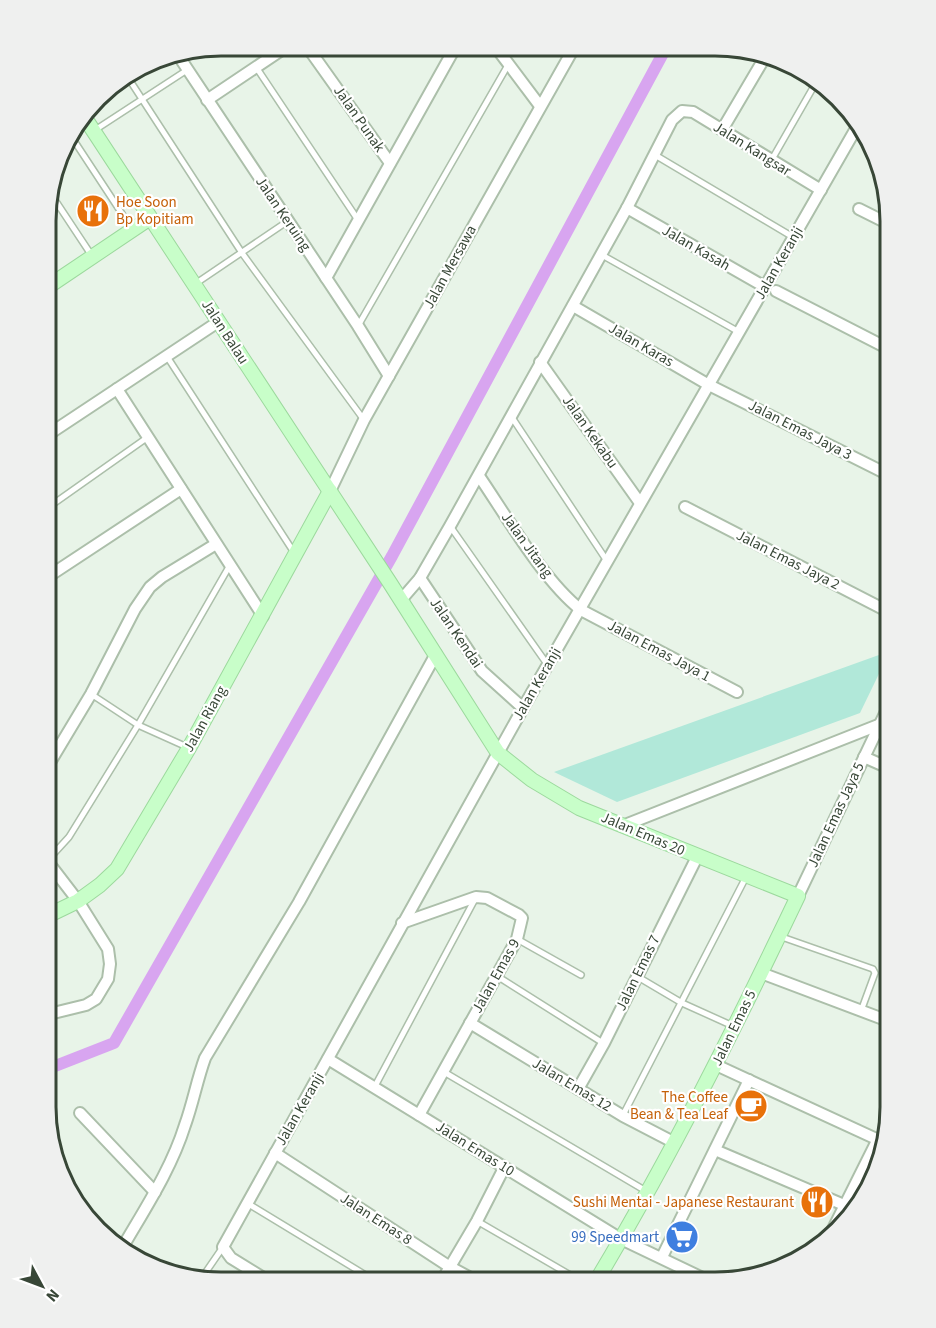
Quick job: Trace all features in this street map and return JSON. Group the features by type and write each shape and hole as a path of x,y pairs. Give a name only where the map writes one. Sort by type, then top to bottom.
{"street":[{"path":"207,100 272,56"},
{"name":"Jalan Punak","path":"314,56 390,163"},
{"path":"326,278 450,56"},
{"path":"502,56 540,106"},
{"name":"Jalan Mersawa","path":"330,491 364,420 569,56"},
{"name":"Jalan Keruing","path":"181,60 389,376"},
{"path":"722,130 762,62"},
{"name":"Jalan Kangsar","path":"654,154 672,120 682,111 693,112 771,162 821,190"},
{"name":"Jalan Balau","path":"88,123 436,654"},
{"name":"Jalan Keranji","path":"223,1248 523,708 854,131"},
{"path":"401,600 420,578 479,476 627,208 654,154"},
{"name":"Jalan Kasah","path":"627,208 765,287"},
{"path":"859,209 880,219"},
{"path":"56,281 150,218"},
{"path":"776,291 880,344"},
{"name":"Jalan Karas","path":"573,306 709,385"},
{"path":"56,429 218,322"},
{"name":"Jalan Kekabu","path":"540,362 640,503"},
{"name":"Jalan Emas Jaya 3","path":"709,385 880,470"},
{"path":"117,389 263,616"},
{"name":"Jalan Jitang","path":"479,476 566,598 581,610"},
{"path":"56,571 181,489"},
{"name":"Jalan Riang","path":"56,912 78,901 117,869 189,748 330,491"},
{"name":"Jalan Emas Jaya 2","path":"686,507 880,607"},
{"path":"56,752 91,693 135,609 150,587 162,577 216,544"},
{"name":"Jalan Kendai","path":"420,578 482,671 523,708"},
{"name":"Jalan Emas Jaya 1","path":"581,610 737,692"},
{"path":"126,1242 174,1155 186,1125 197,1078 205,1058 299,902 436,654"},
{"name":"Jalan Emas 20","path":"436,654 498,753 554,795 579,808 625,825 697,857 798,896"},
{"path":"625,825 879,725"},
{"name":"Jalan Emas Jaya 5","path":"798,896 879,725"},
{"path":"864,757 880,764"},
{"name":"Jalan Emas 7","path":"578,1089 697,857"},
{"path":"56,873 78,901 108,949 110,964 108,979 96,999 86,1005 56,1012"},
{"name":"Jalan Emas 5","path":"602,1272 675,1143 716,1065 798,896"},
{"path":"402,923 476,897"},
{"name":"Jalan Emas 9","path":"419,1115 517,939 522,923 519,915 487,898 476,897"},
{"path":"761,973 880,1018"},
{"name":"Jalan Emas 12","path":"470,1023 623,1116 675,1143"},
{"name":"Jalan Emas 10","path":"328,1059 621,1239 691,1272"},
{"path":"716,1065 877,1139"},
{"path":"662,1257 749,1080"},
{"path":"80,1113 155,1192"},
{"path":"716,1150 847,1207"},
{"name":"Jalan Emas 8","path":"275,1153 459,1272"},
{"path":"447,1272 504,1168"},
{"path":"838,1218 844,1205 861,1184"},
{"path":"223,1248 231,1258 254,1272"}],"lane":[{"path":"358,326 508,65"},
{"path":"256,67 358,220"},
{"path":"93,131 187,70"},
{"path":"131,82 242,253 364,420"},
{"path":"771,162 813,88"},
{"path":"75,143 133,231"},
{"path":"654,154 793,237"},
{"path":"57,203 93,257"},
{"path":"194,285 288,222"},
{"path":"600,254 739,332"},
{"path":"166,355 296,555"},
{"path":"511,415 608,562"},
{"path":"56,502 148,438"},
{"path":"450,526 548,666"},
{"path":"56,850 69,837 138,725 230,565"},
{"path":"91,693 138,725 189,748"},
{"path":"623,1116 746,877"},
{"path":"374,1088 476,897"},
{"path":"779,936 873,969 875,973 861,1011"},
{"path":"517,939 580,975"},
{"path":"496,975 603,1043"},
{"path":"636,976 682,1003 735,1027"},
{"path":"444,1072 647,1191"},
{"path":"247,1203 361,1272"},
{"path":"477,1221 565,1272"},
{"path":"207,1271 223,1248"}],"shaded area":[{"path":"880,655 880,672 860,713 617,802 554,772"}],"waterway":[{"path":"56,1066 114,1043 392,556 662,56"}],"place":[{"name":"Hoe Soon Bp Kopitiam","path":"93,211"},
{"name":"The Coffee Bean & Tea Leaf","path":"751,1106"},
{"name":"Sushi Mentai - Japanese Restaurant","path":"817,1202"},
{"name":"99 Speedmart","path":"682,1237"}]}
